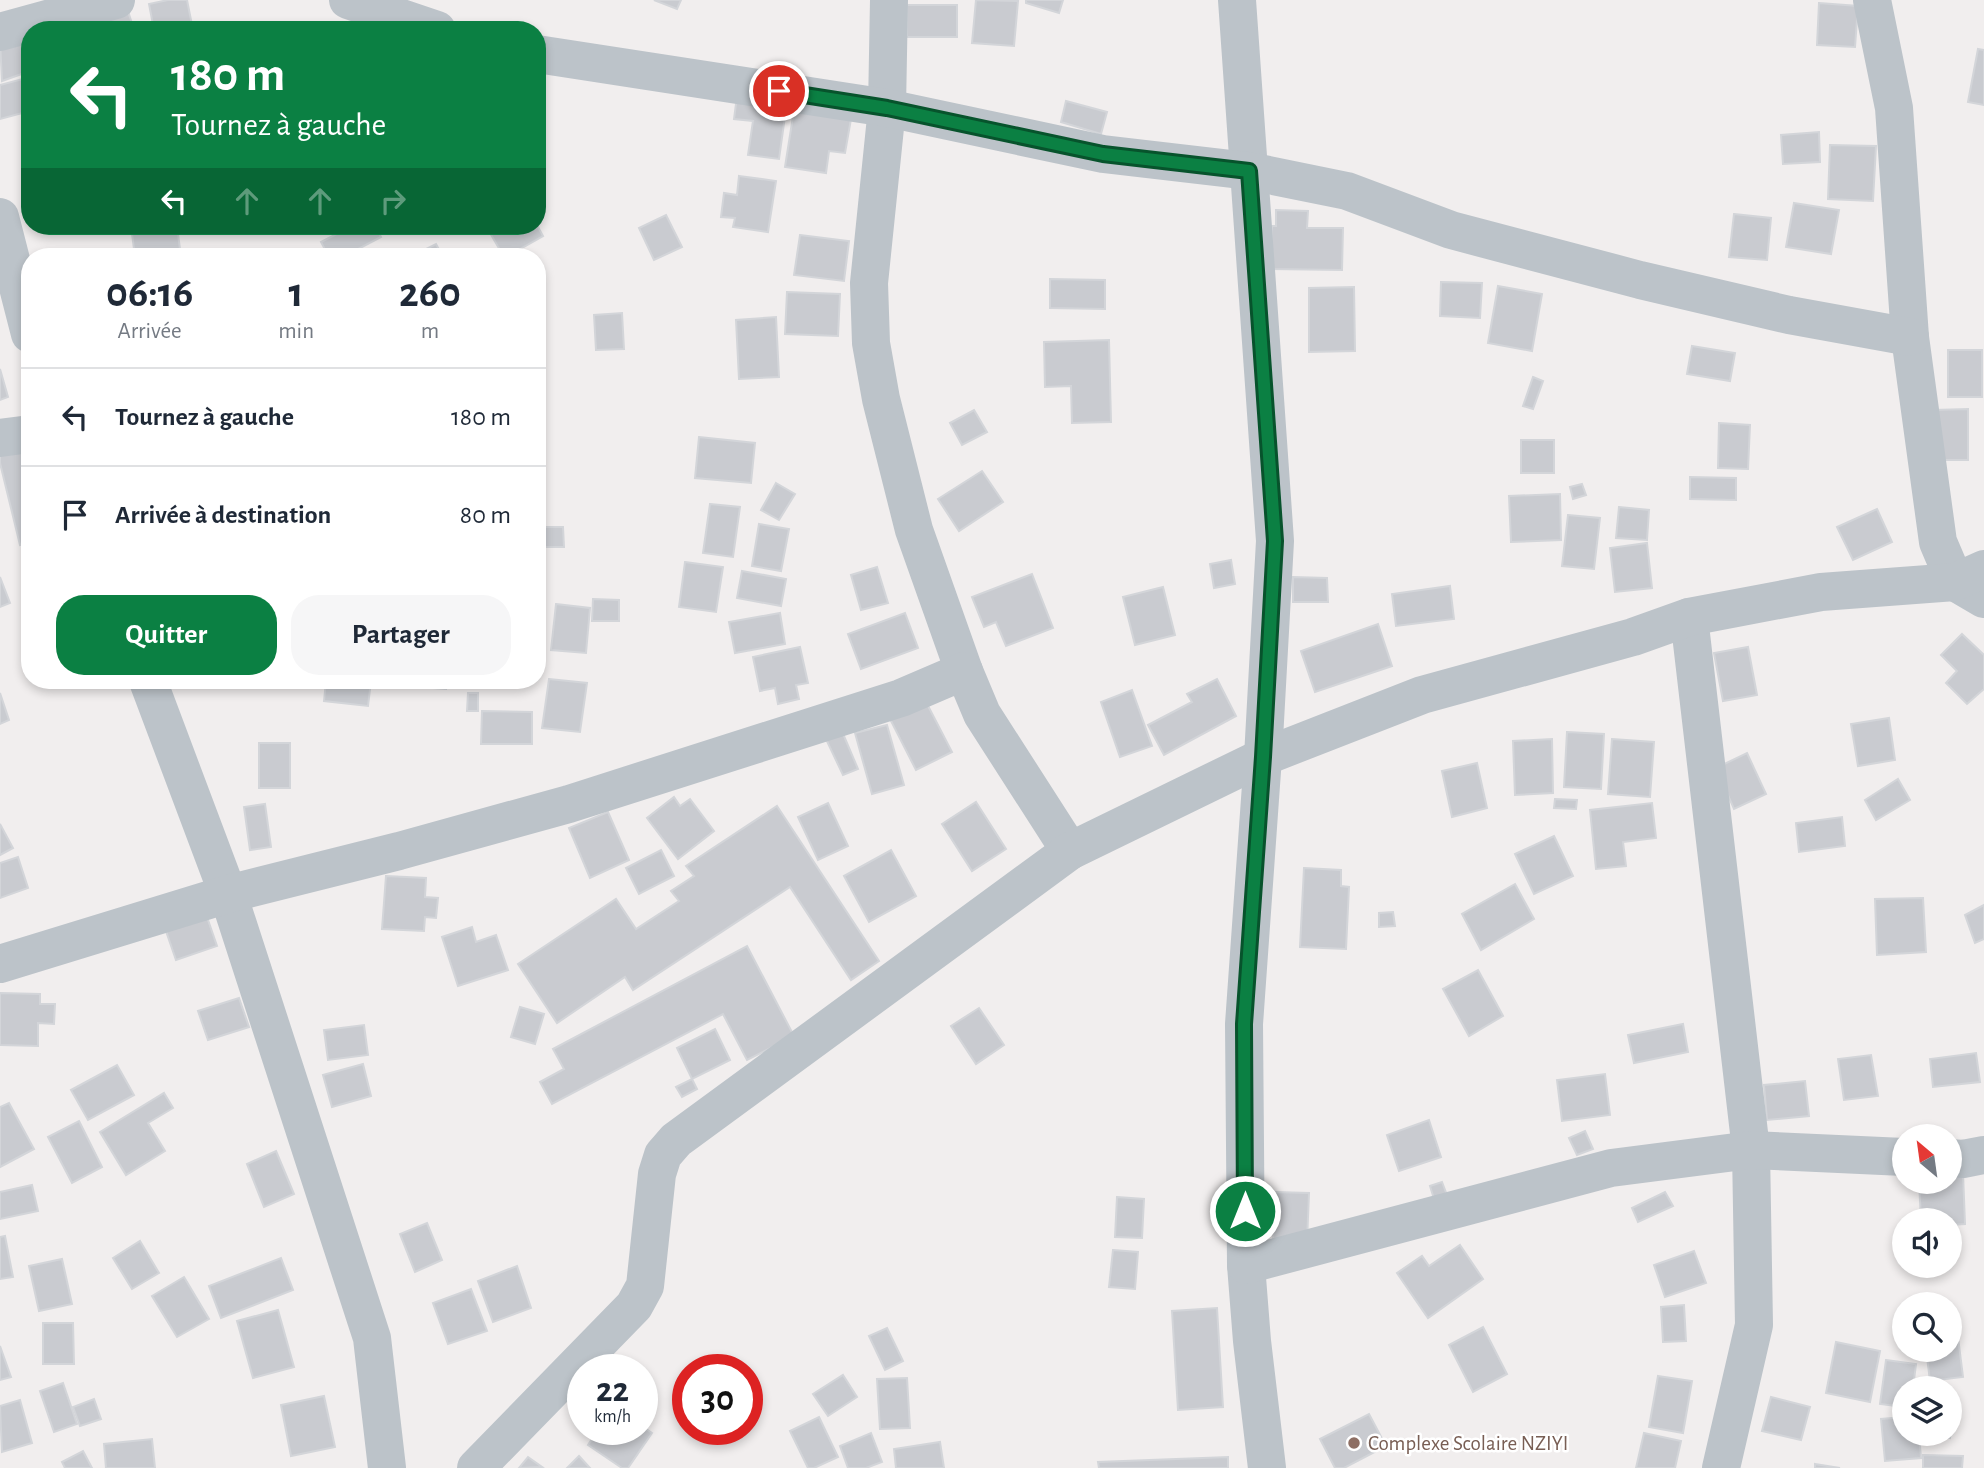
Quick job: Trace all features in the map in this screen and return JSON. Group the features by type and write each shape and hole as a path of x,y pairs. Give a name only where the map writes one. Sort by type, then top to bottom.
{"street":[{"path":"42,21 116,0"},
{"path":"348,0 422,17"},
{"path":"889,0 887,108 869,283 871,343 881,399 914,530 982,715 1070,852"},
{"path":"1237,0 1275,541 1244,1024 1246,1265 1267,1468"},
{"path":"1872,0 1894,108 1910,337 1938,542 1974,583"},
{"path":"0,33 21,27"},
{"path":"546,55 887,108 1103,154 1249,171 1347,191 1451,230 1626,276 1789,315 1910,337"},
{"path":"0,217 21,299"},
{"path":"0,438 21,435"},
{"path":"476,1468 634,1306 645,1286 657,1174 663,1154 676,1140 1070,852 1263,757 1422,695 1633,636 1689,617 1821,592 1974,583"},
{"path":"1689,617 1751,1150 1754,1325 1721,1468"},
{"path":"0,964 228,894 569,804 901,698 964,671"},
{"path":"151,689 228,894 372,1338 387,1468"},
{"path":"1246,1265 1611,1168 1751,1150 1892,1156"},
{"path":"1962,1159 1984,1155"}],"building":[{"path":"187,0 191,21 152,21 149,4"},
{"path":"654,0 681,0 677,9"},
{"path":"976,0 1018,1 1014,46 972,43"},
{"path":"1026,0 1063,0 1059,13 1026,3"},
{"path":"1819,3 1858,6 1855,47 1817,45"},
{"path":"907,5 957,5 957,37 907,37"},
{"path":"128,11 131,21 98,21"},
{"path":"21,33 21,74 2,81 0,41"},
{"path":"1978,49 1984,50 1984,105 1968,102"},
{"path":"21,79 21,113 0,119 0,85"},
{"path":"737,96 787,102 779,159 748,155 753,121 734,119"},
{"path":"1066,101 1107,112 1101,134 1061,122"},
{"path":"794,110 851,119 845,153 829,151 826,173 785,167"},
{"path":"1819,132 1820,162 1783,164 1781,135"},
{"path":"1830,145 1876,146 1873,201 1828,199"},
{"path":"739,176 776,181 768,232 733,227 735,218 721,217 724,193 737,195"},
{"path":"1794,203 1839,210 1831,254 1786,247"},
{"path":"1276,210 1308,211 1307,228 1343,228 1342,270 1271,269 1272,226 1276,226"},
{"path":"1734,214 1771,218 1767,260 1729,257"},
{"path":"666,215 682,247 654,260 639,228"},
{"path":"132,235 178,235 180,248 134,248"},
{"path":"335,235 381,237 360,248 324,248 321,242"},
{"path":"491,235 543,236 522,248 499,248"},
{"path":"800,235 849,241 844,281 794,275"},
{"path":"1050,279 1105,280 1105,309 1050,308"},
{"path":"1441,282 1482,283 1480,318 1440,316"},
{"path":"1498,286 1542,294 1532,351 1488,343"},
{"path":"1354,287 1355,351 1309,352 1309,288"},
{"path":"787,292 840,294 838,336 785,334"},
{"path":"622,313 624,349 596,350 594,315"},
{"path":"776,317 779,377 739,379 736,320"},
{"path":"1109,340 1111,422 1072,423 1071,386 1045,387 1044,342"},
{"path":"1692,346 1735,353 1730,381 1687,374"},
{"path":"1948,350 1982,350 1982,397 1948,397"},
{"path":"0,369 8,397 0,400"},
{"path":"1533,377 1543,381 1533,409 1523,406"},
{"path":"1968,409 1968,460 1934,460 1934,410"},
{"path":"974,410 987,432 962,445 950,423"},
{"path":"1719,423 1750,425 1748,469 1718,468"},
{"path":"699,437 755,443 751,483 695,478"},
{"path":"1521,440 1554,440 1554,473 1521,473"},
{"path":"21,449 21,545 0,463 0,454"},
{"path":"982,471 1003,502 959,531 938,499"},
{"path":"1690,477 1736,478 1736,500 1690,499"},
{"path":"776,483 795,494 779,520 761,510"},
{"path":"1582,484 1586,495 1573,499 1570,487"},
{"path":"1560,494 1561,540 1511,542 1509,496"},
{"path":"710,504 740,507 733,557 703,553"},
{"path":"1619,507 1649,510 1647,540 1616,538"},
{"path":"1877,509 1892,542 1853,560 1837,527"},
{"path":"1568,515 1600,518 1594,569 1562,566"},
{"path":"759,524 789,529 781,571 752,566"},
{"path":"546,527 563,527 564,547 546,547"},
{"path":"1647,543 1652,588 1615,592 1610,548"},
{"path":"1231,560 1235,584 1214,588 1210,564"},
{"path":"685,562 723,567 716,612 679,607"},
{"path":"877,567 888,603 861,610 851,575"},
{"path":"742,571 786,579 781,606 737,598"},
{"path":"1032,574 1053,628 1006,646 996,622 984,627 972,597"},
{"path":"0,577 10,603 0,607"},
{"path":"1293,577 1327,578 1328,602 1293,602"},
{"path":"1450,586 1454,619 1396,626 1392,594"},
{"path":"1163,587 1175,635 1135,645 1123,597"},
{"path":"593,599 619,600 619,621 592,621"},
{"path":"556,604 590,608 586,653 551,650"},
{"path":"780,613 785,644 735,653 729,622"},
{"path":"905,613 918,648 861,669 848,634"},
{"path":"1378,624 1392,666 1315,692 1301,651"},
{"path":"1962,634 1984,655 1984,689 1967,704 1946,683 1957,671 1941,655"},
{"path":"800,647 808,683 796,685 799,699 778,704 775,688 760,691 753,657"},
{"path":"1748,647 1757,695 1723,701 1714,653"},
{"path":"549,679 587,683 580,732 542,728"},
{"path":"1217,679 1236,716 1164,755 1148,725 1192,702 1187,694"},
{"path":"325,689 370,689 368,706 324,701"},
{"path":"1132,690 1152,746 1120,757 1101,702"},
{"path":"0,693 9,720 0,724"},
{"path":"468,693 478,693 478,711 467,711"},
{"path":"925,700 952,752 916,770 890,719"},
{"path":"482,711 532,712 532,744 481,744"},
{"path":"1889,718 1895,760 1858,766 1851,724"},
{"path":"887,725 904,785 872,794 855,733"},
{"path":"841,729 858,769 843,775 825,737"},
{"path":"1567,732 1604,734 1601,789 1564,787"},
{"path":"1552,739 1553,793 1515,795 1513,741"},
{"path":"1612,739 1654,742 1650,797 1608,794"},
{"path":"259,743 290,743 290,788 259,788"},
{"path":"1747,753 1766,794 1734,809 1716,768"},
{"path":"1477,763 1487,808 1452,817 1442,771"},
{"path":"1898,779 1910,800 1876,820 1865,800"},
{"path":"674,797 680,806 690,799 714,831 678,859 647,818"},
{"path":"1555,799 1577,800 1576,809 1554,808"},
{"path":"976,802 1006,849 972,871 942,824"},
{"path":"828,803 848,846 818,860 798,817"},
{"path":"1652,803 1656,838 1623,842 1626,866 1596,869 1590,810"},
{"path":"265,804 271,847 250,850 244,807"},
{"path":"777,806 879,961 851,980 790,887 633,990 625,977 557,1023 518,964 616,899 636,929 679,901 671,891 694,876 686,866"},
{"path":"608,812 629,860 590,878 569,828"},
{"path":"1842,817 1845,846 1799,852 1796,823"},
{"path":"0,824 13,848 0,855"},
{"path":"1554,836 1573,876 1534,894 1515,854"},
{"path":"661,850 674,876 639,894 626,868"},
{"path":"891,850 916,896 869,922 844,876"},
{"path":"18,857 28,888 0,898 0,863"},
{"path":"1304,868 1341,870 1341,886 1349,887 1346,949 1300,947"},
{"path":"386,876 426,878 425,897 438,898 436,918 425,917 424,931 382,929"},
{"path":"1515,884 1534,919 1481,950 1462,914"},
{"path":"1923,898 1926,952 1877,955 1875,899"},
{"path":"1984,905 1984,939 1975,943 1965,915"},
{"path":"1393,912 1395,926 1379,927 1379,913"},
{"path":"207,917 217,946 176,960 166,931"},
{"path":"472,927 476,942 496,935 508,970 458,986 442,937"},
{"path":"747,946 794,1036 747,1060 723,1014 552,1104 540,1082 564,1069 553,1049"},
{"path":"1478,970 1503,1016 1469,1036 1443,989"},
{"path":"0,993 40,994 40,1004 55,1004 54,1024 38,1023 38,1046 0,1045"},
{"path":"239,998 249,1027 208,1040 198,1011"},
{"path":"520,1007 544,1014 535,1044 511,1037"},
{"path":"979,1008 1004,1045 976,1064 951,1026"},
{"path":"1683,1024 1688,1052 1634,1063 1628,1035"},
{"path":"364,1025 368,1055 328,1060 324,1030"},
{"path":"715,1029 730,1060 692,1079 677,1048"},
{"path":"1976,1053 1980,1082 1933,1087 1930,1059"},
{"path":"1871,1055 1878,1096 1844,1100 1838,1059"},
{"path":"363,1064 371,1096 332,1107 323,1075"},
{"path":"117,1065 134,1095 88,1120 71,1090"},
{"path":"1605,1074 1610,1115 1562,1121 1557,1080"},
{"path":"692,1079 697,1089 682,1097 676,1087"},
{"path":"1805,1081 1809,1116 1767,1120 1764,1085"},
{"path":"164,1093 173,1108 148,1123 165,1151 126,1175 100,1132"},
{"path":"9,1103 34,1149 0,1167 0,1107"},
{"path":"1429,1120 1441,1157 1399,1171 1387,1135"},
{"path":"79,1121 102,1167 72,1183 48,1137"},
{"path":"1585,1131 1593,1149 1577,1155 1569,1138"},
{"path":"276,1151 294,1194 264,1207 247,1164"},
{"path":"1962,1173 1965,1224 1962,1224 1962,1208 1920,1208 1920,1194 1962,1194"},
{"path":"1442,1182 1447,1195 1434,1199 1430,1186"},
{"path":"32,1185 38,1211 0,1219 0,1192"},
{"path":"1275,1192 1309,1193 1307,1242 1273,1242"},
{"path":"1665,1192 1673,1206 1638,1222 1632,1208"},
{"path":"1117,1197 1144,1199 1142,1238 1115,1237"},
{"path":"427,1223 442,1260 415,1272 400,1234"},
{"path":"5,1236 13,1277 0,1279 0,1237"},
{"path":"140,1241 159,1273 132,1289 113,1258"},
{"path":"1460,1245 1483,1279 1428,1318 1397,1273 1422,1256 1429,1266"},
{"path":"1113,1250 1138,1252 1135,1289 1109,1287"},
{"path":"1694,1251 1706,1283 1665,1297 1654,1265"},
{"path":"281,1258 293,1290 221,1318 209,1286"},
{"path":"62,1259 72,1304 39,1311 29,1266"},
{"path":"517,1266 531,1308 493,1322 478,1281"},
{"path":"184,1277 209,1319 177,1337 152,1296"},
{"path":"471,1289 487,1331 448,1344 433,1303"},
{"path":"1684,1305 1686,1341 1663,1342 1661,1307"},
{"path":"1217,1308 1223,1407 1178,1410 1172,1311"},
{"path":"278,1310 294,1367 253,1378 237,1321"},
{"path":"43,1323 73,1323 74,1364 43,1364"},
{"path":"1483,1327 1507,1374 1473,1392 1449,1345"},
{"path":"887,1328 903,1361 885,1370 869,1336"},
{"path":"1836,1342 1880,1351 1870,1402 1826,1393"},
{"path":"0,1346 11,1377 0,1380"},
{"path":"1886,1360 1916,1364 1914,1376 1892,1376 1892,1406 1880,1404"},
{"path":"1928,1362 1961,1362 1963,1377 1929,1376"},
{"path":"843,1375 857,1397 828,1416 813,1394"},
{"path":"1658,1376 1692,1381 1683,1433 1649,1427"},
{"path":"907,1378 910,1428 880,1429 877,1379"},
{"path":"63,1383 77,1424 54,1432 40,1391"},
{"path":"324,1396 335,1447 291,1456 281,1405"},
{"path":"1771,1397 1810,1407 1801,1440 1762,1431"},
{"path":"94,1399 101,1419 80,1426 73,1407"},
{"path":"20,1400 32,1443 2,1452 0,1406"},
{"path":"1369,1414 1386,1446 1344,1468 1335,1468 1320,1439"},
{"path":"819,1417 838,1457 808,1468 790,1431"},
{"path":"1892,1418 1892,1446 1920,1446 1921,1458 1885,1461 1881,1419"},
{"path":"871,1433 882,1462 866,1468 848,1468 840,1446"},
{"path":"1644,1433 1681,1441 1675,1468 1636,1468"},
{"path":"152,1439 155,1468 106,1468 104,1444"},
{"path":"940,1442 944,1468 896,1468 894,1449"},
{"path":"588,1445 644,1445 628,1468 622,1468"},
{"path":"83,1451 92,1468 65,1468 62,1462"},
{"path":"1923,1455 1963,1456 1962,1468 1923,1468"},
{"path":"579,1456 590,1468 567,1468"},
{"path":"528,1457 542,1467 519,1468"},
{"path":"1228,1457 1228,1468 1099,1468 1098,1462"},
{"path":"1815,1464 1840,1468 1815,1468"}],"place":[{"name":"Complexe Scolaire NZIYI","path":"1354,1443"}],"route":[{"path":"779,91 887,108 1103,154 1249,171 1275,541 1244,1024 1245,1211"}]}
